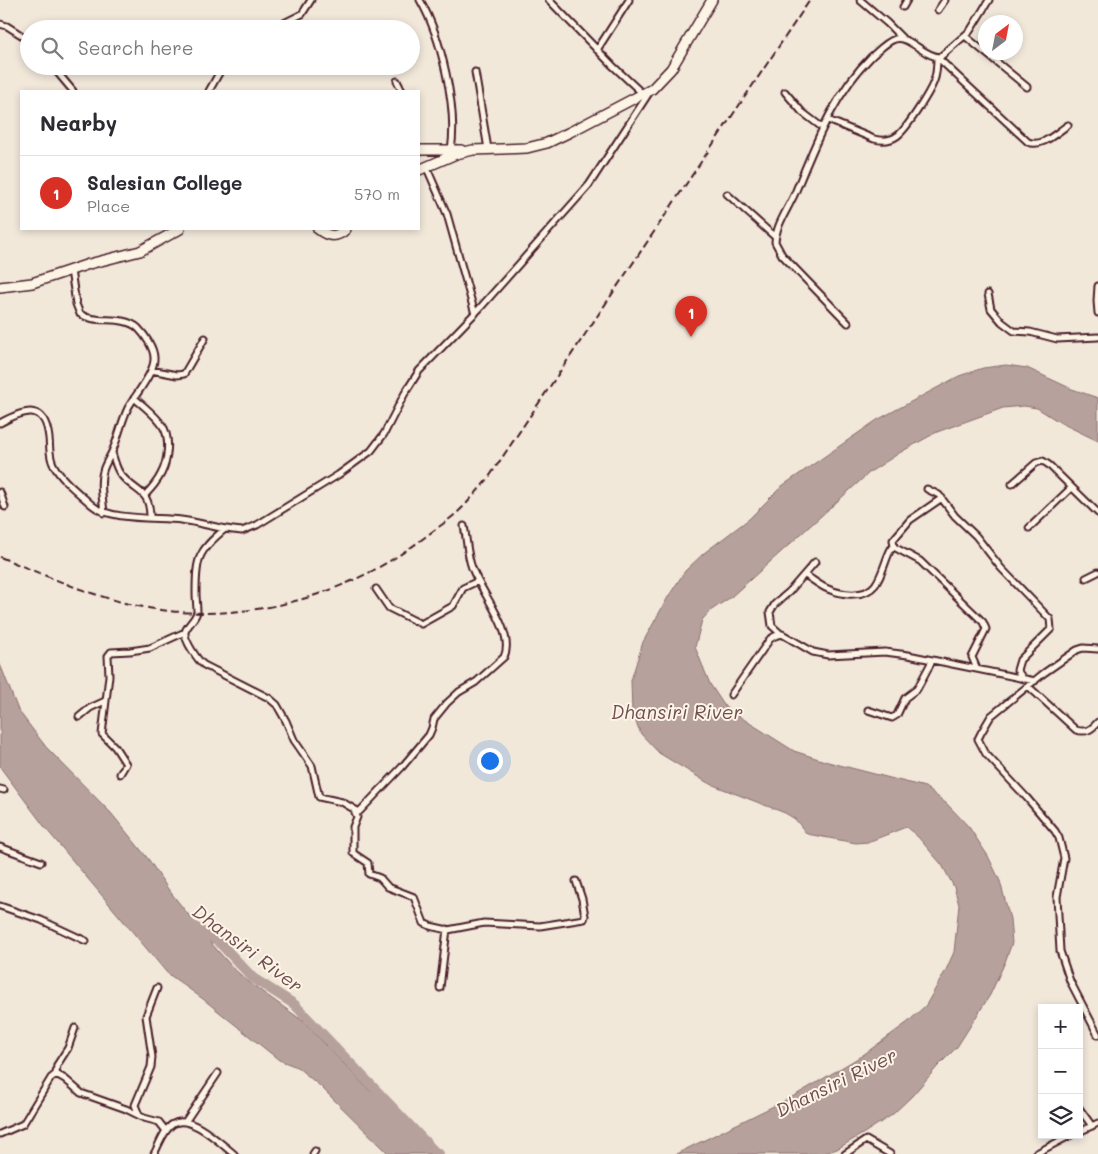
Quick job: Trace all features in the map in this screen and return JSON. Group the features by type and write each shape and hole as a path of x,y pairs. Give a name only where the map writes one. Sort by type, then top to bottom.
{"highway":[{"path":"420,150 526,148 547,143 643,94 652,89 671,69 708,1"},
{"path":"423,168 456,154 473,150"},
{"path":"0,287 32,284 71,270 140,251 178,230"},
{"path":"320,230 330,236 344,230"}],"street":[{"path":"290,20 302,14 311,0"},
{"path":"420,0 433,25 442,53 453,130 451,150"},
{"path":"549,0 643,94"},
{"path":"597,50 629,0"},
{"path":"860,0 887,23 902,39 937,58 1028,142 1038,144 1043,142 1068,125"},
{"path":"902,7 907,0"},
{"path":"938,10 945,0"},
{"path":"937,58 942,56 975,25 989,0"},
{"path":"0,24 20,34"},
{"path":"965,36 1027,88"},
{"path":"848,323 782,255 775,242 775,237 813,148 843,91 861,67 880,48 892,40 902,39"},
{"path":"828,120 874,139 881,141 892,139 908,123 931,87 937,68 937,58"},
{"path":"475,72 488,149"},
{"path":"60,75 72,90"},
{"path":"209,90 218,75"},
{"path":"397,81 402,90"},
{"path":"0,423 25,411 41,416 46,423 50,458 57,471 93,506 104,513 190,522 225,530 242,531 257,525 367,456 377,445 405,393 419,372 475,314 589,186 652,89"},
{"path":"785,92 802,112 823,128"},
{"path":"423,168 447,214 475,314"},
{"path":"727,194 775,237"},
{"path":"71,270 76,304 80,314 91,319 126,322 137,327 148,341 154,359 151,370 127,410 112,454 104,468 102,477 104,513"},
{"path":"1098,286 1098,314"},
{"path":"988,294 991,309 1002,322 1014,331 1030,332 1057,339 1098,337"},
{"path":"151,370 177,375 184,374 205,338"},
{"path":"134,398 158,419 168,437 163,470 145,496"},
{"path":"112,454 120,474 145,496 150,507 150,518"},
{"path":"1012,484 1036,463 1043,461 1098,513"},
{"path":"1029,528 1072,488"},
{"path":"927,489 942,498 955,516 976,536 1001,568 1050,619 1051,629 1019,662 1017,670 1022,678"},
{"path":"0,492 5,507"},
{"path":"894,547 893,540 910,520 942,498"},
{"path":"185,632 186,639 201,662 269,698 277,705 294,740 312,766 318,797 338,800 359,812 429,735 435,717 447,703 459,692 476,682 504,657 507,646 505,634 470,562 464,526"},
{"path":"120,774 126,764 102,734 109,676 107,660 109,654 111,652 150,648 185,632 196,613 196,572 200,554 208,543 225,530"},
{"path":"805,574 829,590 858,594 864,593 874,586 888,553 894,547"},
{"path":"894,547 920,561 983,622 986,628 972,657 976,669"},
{"path":"815,562 789,592 775,604 770,612 772,626 813,652 828,656 885,652 908,655 1035,681"},
{"path":"1086,578 1098,572"},
{"path":"376,589 388,608 421,624 453,606 463,588 478,581"},
{"path":"731,695 770,639 782,634"},
{"path":"1098,648 1077,650 1028,686 990,718 978,739 986,754 1027,798 1059,838 1064,858 1058,897 1060,951 1070,981 1098,1035"},
{"path":"868,710 892,718 897,715 905,698 918,689 932,661"},
{"path":"1028,686 1076,730 1090,730 1098,722"},
{"path":"79,717 90,708 105,701"},
{"path":"352,808 357,817 353,827 353,852 368,863 369,873 380,878 388,887 414,897 426,925 447,929 484,923 540,926 584,919 582,899 576,881"},
{"path":"0,847 41,862"},
{"path":"0,906 36,917 86,941"},
{"path":"440,988 447,929"},
{"path":"139,1116 136,1105 149,1074 152,1057 146,1016 157,988"},
{"path":"0,1134 23,1124 51,1078 56,1074 57,1065 68,1048 75,1028"},
{"path":"185,1122 218,1073"},
{"path":"56,1074 65,1079 81,1094 159,1122 166,1131"},
{"path":"1083,1114 1092,1126"},
{"path":"154,1154 166,1131 172,1124 185,1122 202,1129 234,1154"},
{"path":"1083,1130 1098,1123"},
{"path":"1035,1154 1063,1139"},
{"path":"845,1154 866,1140 890,1154"},
{"path":"159,1146 161,1154"}],"water":[{"name":"Dhansiri River","path":"1006,365 1027,368 1072,389 1098,398 1098,441 1061,423 1037,408 1024,406 1003,408 937,432 870,472 731,597 710,611 702,620 695,647 710,684 726,708 794,751 828,762 925,787 947,804 969,827 988,856 1000,881 1010,919 1012,943 1005,962 990,995 957,1047 892,1115 837,1149 822,1154 676,1154 794,1096 863,1055 908,1022 926,1005 954,952 959,905 954,887 942,865 918,837 906,827 868,842 856,843 807,834 795,819 785,813 708,783 659,753 641,734 632,713 631,680 643,642 685,571 704,553 749,519 782,486 877,420 959,376 983,368"},
{"name":"Dhansiri River","path":"0,664 18,710 46,747 111,813 149,860 168,889 233,968 250,983 303,1021 368,1089 439,1154 389,1154 320,1086 297,1067 279,1060 203,999 167,973 47,830 0,767"}],"waterway":[{"name":"Dhansiri River","path":"190,924 218,941 253,978 294,1004 434,1151 439,1154"}],"railway":[{"path":"0,557 63,583 112,600 169,611 208,613 248,610 287,603 325,592 361,576 396,557 454,515 487,480 810,0"}],"place":[{"name":"Salesian College","path":"691,337"}]}
